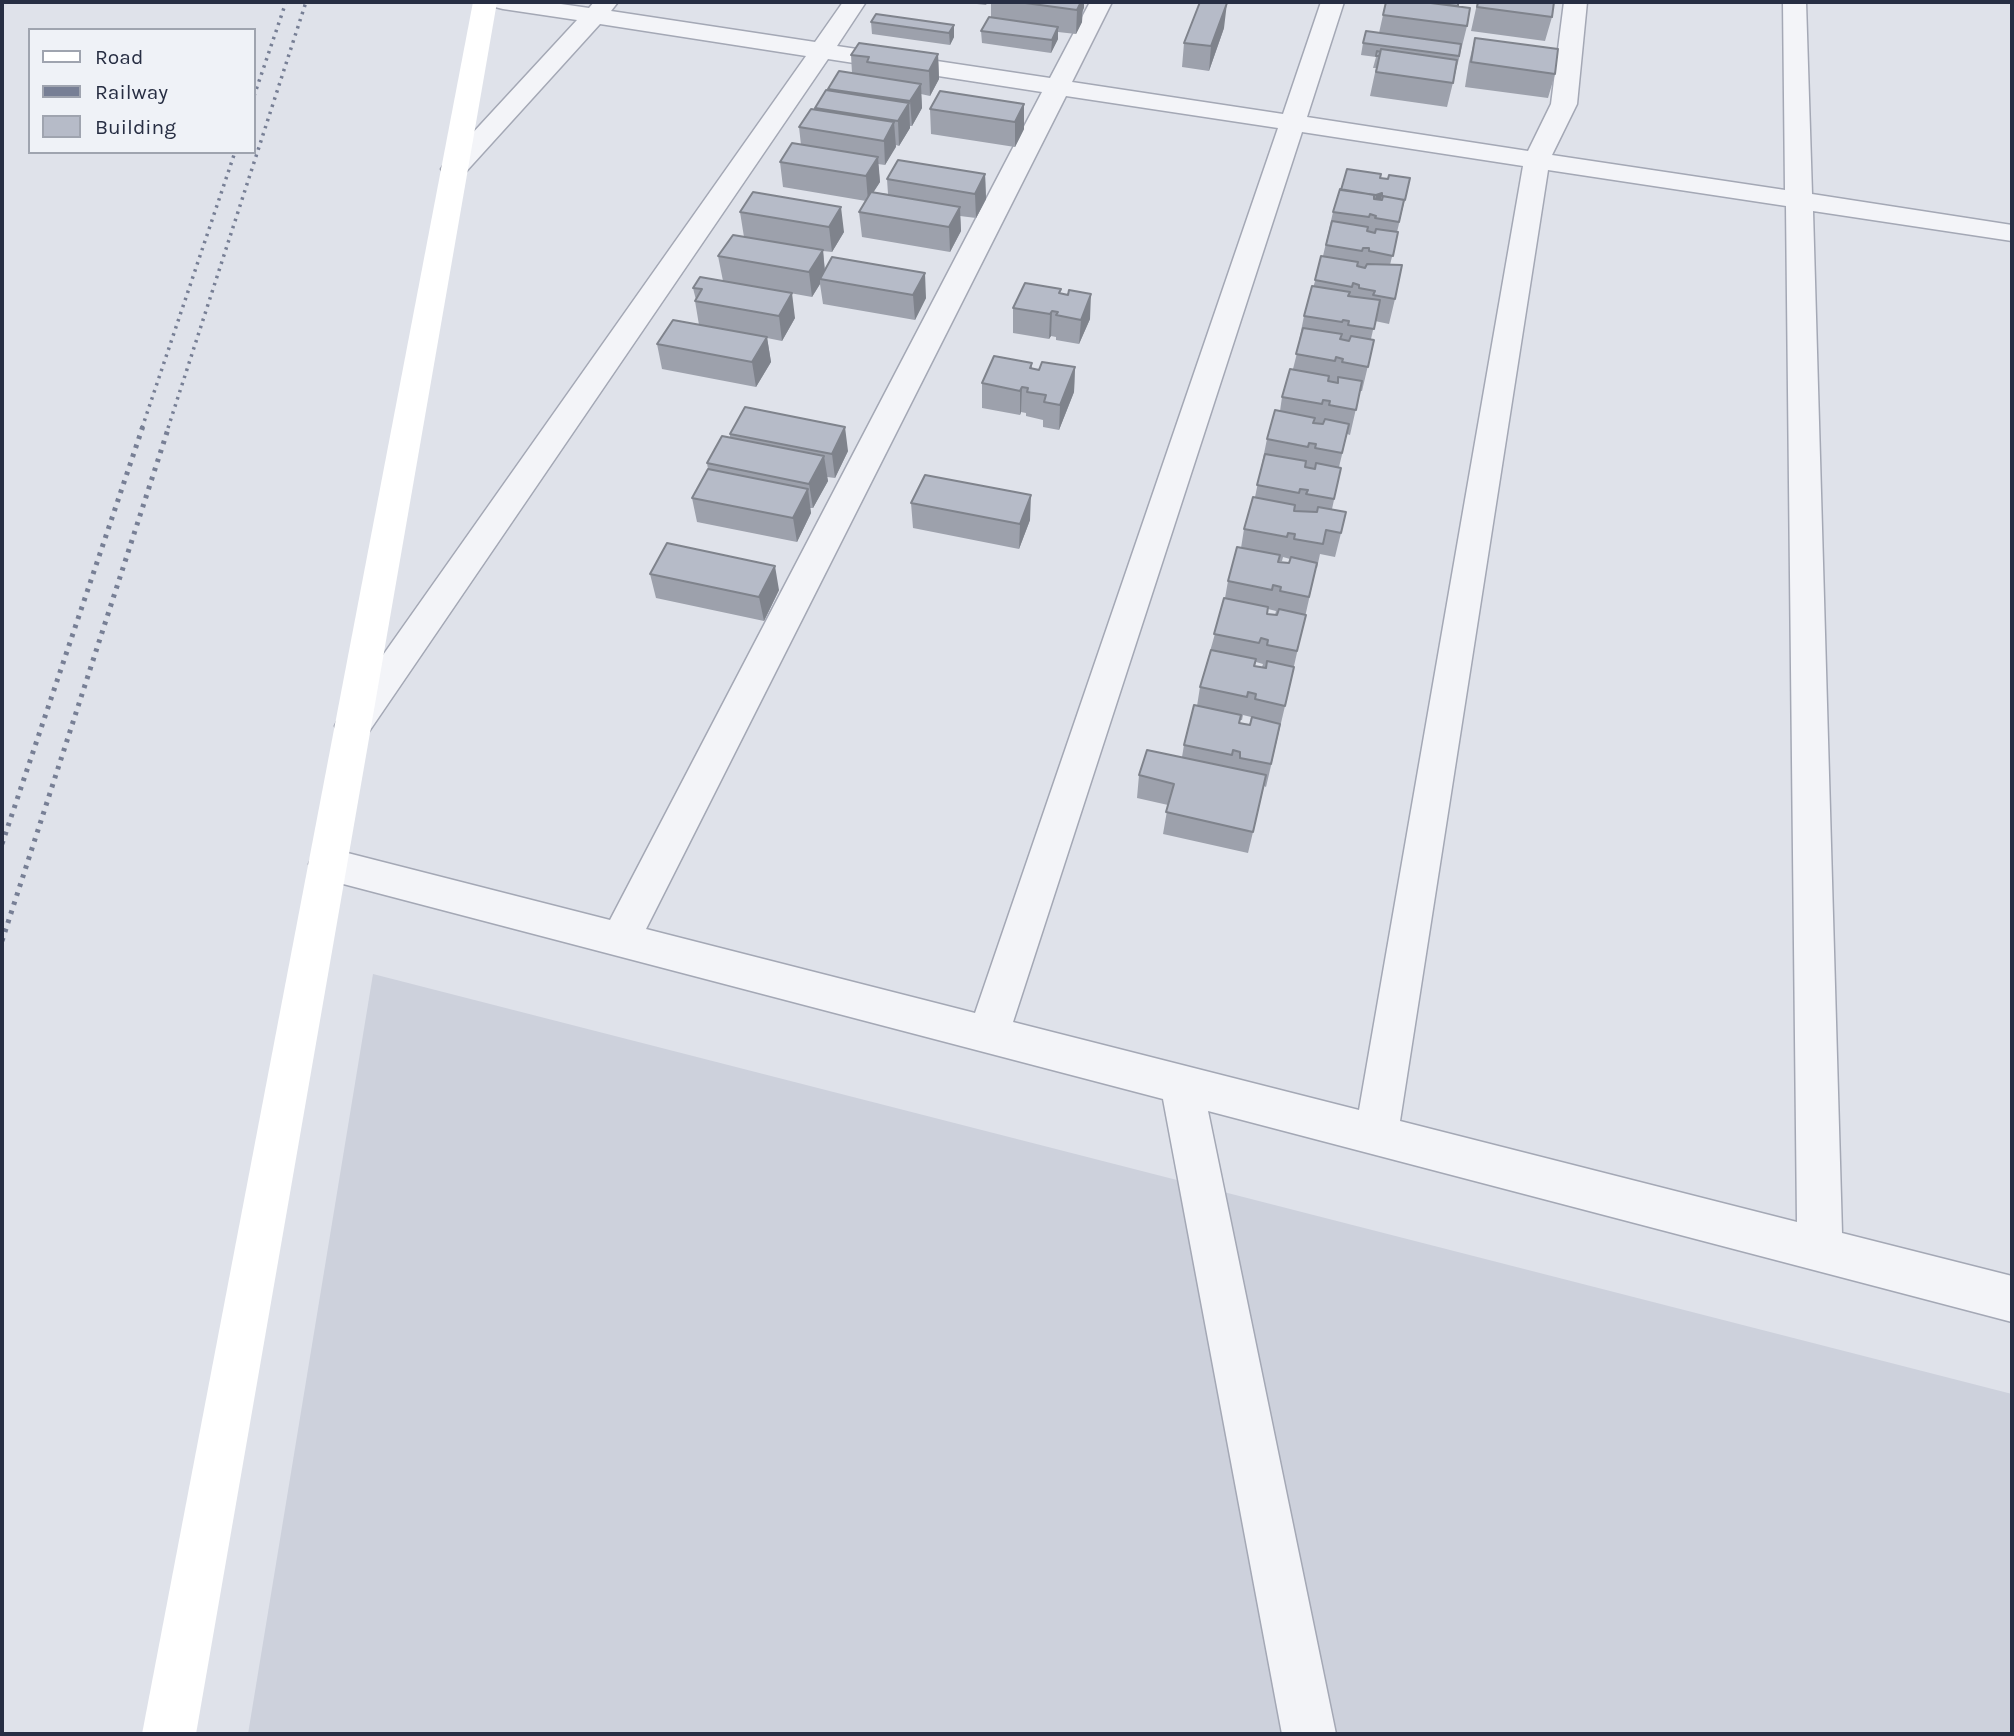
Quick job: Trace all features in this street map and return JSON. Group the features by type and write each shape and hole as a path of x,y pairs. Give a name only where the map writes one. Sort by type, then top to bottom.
{"main road":[{"path":"170,1734 485,2"}],"street":[{"path":"503,2 601,9 822,51 2012,233"},
{"path":"353,726 855,2"},
{"path":"620,940 1101,2"},
{"path":"988,1035 1333,2"},
{"path":"1376,1135 1536,160 1564,104 1576,2"},
{"path":"1795,2 1820,1250"},
{"path":"454,169 601,9"},
{"path":"328,864 2012,1300"},
{"path":"1182,1085 1309,1734"}],"shaded area":[{"path":"373,974 2012,1394 2012,1734 248,1734"}],"building":[{"path":"1018,2 1081,2 1077,10"},
{"path":"1200,2 1227,3 1211,46 1184,43"},
{"path":"1386,2 1423,2 1470,8 1467,26 1383,15"},
{"path":"1423,2 1458,2 1458,6"},
{"path":"1478,2 1554,2 1552,17 1477,7"},
{"path":"876,14 954,25 949,33 871,22"},
{"path":"989,17 1058,27 1052,40 981,31"},
{"path":"1366,31 1461,44 1459,56 1363,43"},
{"path":"1475,38 1558,49 1555,74 1471,62"},
{"path":"859,43 938,54 929,71 867,62 869,57 851,55"},
{"path":"1381,49 1457,60 1453,83 1376,72"},
{"path":"839,71 921,84 910,101 828,89"},
{"path":"826,90 909,103 898,121 815,108"},
{"path":"940,91 1024,104 1015,122 930,109"},
{"path":"811,109 894,122 884,141 799,127"},
{"path":"792,143 878,157 866,176 780,162"},
{"path":"898,160 985,174 975,194 887,179"},
{"path":"1347,169 1381,174 1380,178 1388,179 1389,175 1410,178 1405,200 1382,196 1382,193 1376,195 1341,190"},
{"path":"1340,189 1374,195 1374,199 1382,200 1383,196 1404,200 1399,222 1375,218 1376,216 1370,214 1369,217 1333,212"},
{"path":"753,192 841,207 829,227 740,212"},
{"path":"871,192 960,207 949,227 859,212"},
{"path":"1332,221 1368,227 1367,231 1375,233 1376,229 1398,232 1393,256 1369,251 1369,248 1363,248 1362,251 1326,245"},
{"path":"733,235 823,250 809,272 718,256"},
{"path":"1321,256 1358,262 1357,266 1365,268 1367,264 1402,265 1395,299 1373,295 1375,291 1359,288 1359,285 1353,283 1352,287 1315,280"},
{"path":"832,257 925,273 913,295 820,279"},
{"path":"700,277 792,293 779,316 695,301 702,289 693,288"},
{"path":"1025,283 1061,289 1059,293 1068,295 1069,290 1091,294 1081,320 1056,315 1058,312 1052,311 1050,314 1013,308"},
{"path":"1312,286 1350,292 1348,296 1380,300 1374,329 1348,325 1349,321 1304,316"},
{"path":"673,320 767,337 752,362 657,344"},
{"path":"1303,328 1342,334 1340,339 1349,341 1351,336 1374,340 1368,367 1342,362 1343,359 1336,357 1335,361 1296,354"},
{"path":"994,356 1032,363 1030,368 1039,370 1042,362 1075,367 1060,405 1044,402 1046,395 1027,392 1028,388 1022,387 1020,391 982,383"},
{"path":"1290,369 1329,376 1328,381 1338,383 1338,377 1362,381 1356,410 1329,405 1330,401 1323,400 1322,404 1282,397"},
{"path":"745,407 845,427 832,454 730,434"},
{"path":"1275,410 1315,418 1313,423 1323,424 1325,419 1349,424 1342,453 1315,448 1316,444 1309,443 1308,447 1267,439"},
{"path":"722,436 824,456 809,484 707,463"},
{"path":"1265,454 1306,461 1305,467 1315,469 1316,463 1341,468 1334,499 1306,494 1308,490 1300,489 1299,493 1257,485"},
{"path":"708,469 808,489 793,518 692,498"},
{"path":"925,475 1031,495 1020,524 911,503"},
{"path":"1253,497 1295,505 1294,511 1317,512 1318,507 1346,512 1341,533 1326,530 1323,544 1294,539 1295,534 1288,533 1287,537 1244,529"},
{"path":"667,543 775,566 759,597 650,574"},
{"path":"1237,547 1280,555 1278,562 1289,563 1291,557 1317,563 1309,597 1280,591 1281,587 1273,585 1272,590 1228,581"},
{"path":"1224,598 1268,607 1267,614 1277,615 1279,609 1306,615 1297,651 1267,645 1268,640 1261,638 1259,643 1214,634"},
{"path":"1211,650 1256,659 1254,666 1266,668 1267,661 1294,667 1285,706 1255,699 1256,694 1248,692 1247,697 1200,687"},
{"path":"1194,705 1241,715 1239,723 1250,725 1252,717 1280,724 1271,764 1240,758 1240,752 1233,750 1232,755 1184,745"},
{"path":"1147,750 1266,775 1253,832 1166,812 1174,784 1139,775"}],"railway":[{"path":"256,90 286,2"},
{"path":"168,428 306,2"},
{"path":"142,428 234,154"},
{"path":"2,844 143,426"},
{"path":"2,941 169,426"}]}
